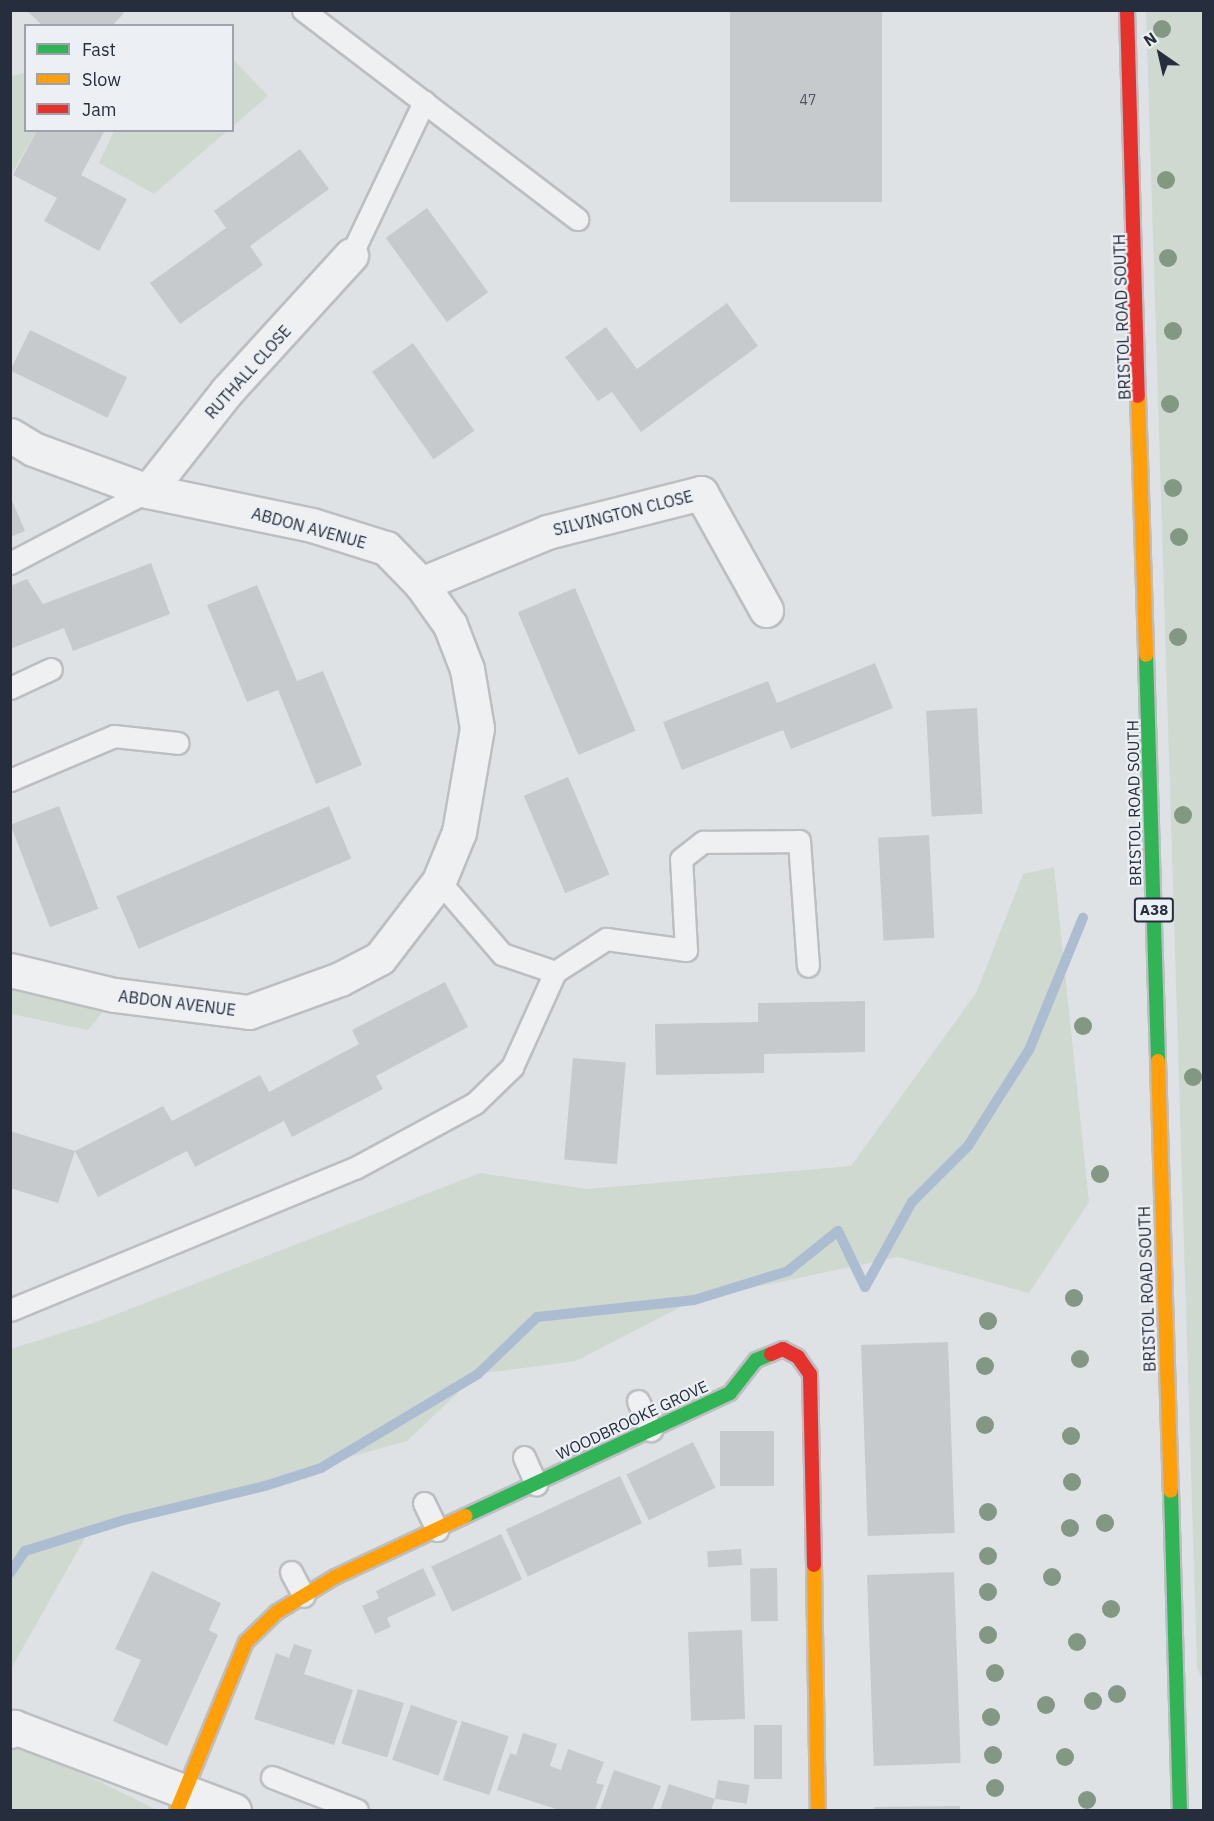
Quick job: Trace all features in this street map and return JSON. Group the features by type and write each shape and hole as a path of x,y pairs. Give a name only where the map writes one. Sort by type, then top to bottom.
{"main road":[{"name":"BRISTOL ROAD SOUTH","path":"1127,10 1180,1810"},
{"name":"WOODBROOKE GROVE","path":"182,1802 194,1761 246,1642 277,1612 335,1577 730,1393 756,1360 783,1349 798,1357 810,1374 818,1810"}],"street":[{"name":"RUTHALL CLOSE","path":"148,491 227,391 351,255"},
{"name":"ABDON AVENUE","path":"10,435 33,449 148,491 312,525 386,548 421,584 450,625 468,669 477,728 459,832 439,881 380,957 340,978 249,1012 114,995 10,970"},
{"name":"SILVINGTON CLOSE","path":"421,584 548,532 701,493 766,610"},
{"path":"12,1728 182,1802 234,1810"}],"lane":[{"path":"303,10 577,219"},
{"path":"351,255 424,102"},
{"path":"10,564 148,491"},
{"path":"10,688 51,669"},
{"path":"10,780 114,736 178,743"},
{"path":"10,1310 355,1168 475,1102 512,1067 555,972 606,939 686,950 681,859 704,842 799,841 808,966"},
{"path":"439,881 502,954 555,972"},
{"path":"638,1401 651,1430"},
{"path":"524,1457 536,1484"},
{"path":"424,1503 437,1530"},
{"path":"291,1572 304,1596"},
{"path":"272,1777 350,1809"}],"shaded area":[{"path":"1146,11 1204,11 1203,1681 1197,1668"},
{"path":"234,60 268,96 234,125"},
{"path":"24,73 24,132 35,132 11,175 11,76"},
{"path":"113,132 226,132 154,194 99,163"},
{"path":"1054,867 1089,1202 1029,1293 898,1257 694,1300 576,1361 478,1374 407,1441 124,1520 86,1536 11,1669 11,1349 99,1321 480,1173 588,1189 851,1166 976,993 1023,874"},
{"path":"11,983 106,1008 88,1030 11,1014"},
{"path":"17,1746 84,1774 157,1810 11,1810 11,1751"}],"building":[{"path":"26,10 121,10 124,13 114,24 41,24"},
{"path":"730,10 882,10 882,202 730,202"},
{"path":"36,132 104,132 81,175 127,199 99,251 44,221 57,198 13,175"},
{"path":"300,149 329,189 250,246 263,265 180,324 150,283 226,228 214,211"},
{"path":"427,208 488,292 447,322 386,238"},
{"path":"727,303 758,346 641,432 612,392 598,401 565,357 606,327 637,369"},
{"path":"30,330 127,377 107,418 10,370"},
{"path":"413,343 474,431 433,459 372,372"},
{"path":"10,496 25,531 10,537"},
{"path":"151,563 170,614 73,651 64,628 10,649 10,586 27,579 43,604"},
{"path":"257,585 297,681 323,671 362,765 316,784 278,690 247,702 207,605"},
{"path":"575,588 636,731 578,755 518,612"},
{"path":"875,663 893,708 791,749 783,730 682,770 663,722 768,681 777,703"},
{"path":"977,708 983,814 932,817 926,711"},
{"path":"568,777 609,875 565,893 524,796"},
{"path":"59,806 98,909 50,927 10,825"},
{"path":"329,806 351,858 139,949 116,896"},
{"path":"929,835 934,938 883,941 878,838"},
{"path":"445,982 468,1027 376,1076 383,1089 292,1137 284,1121 195,1167 187,1151 98,1197 75,1151 163,1106 172,1121 260,1075 269,1092 359,1044 352,1030"},
{"path":"865,1001 865,1052 764,1054 764,1073 656,1075 655,1024 758,1022 758,1003"},
{"path":"573,1058 626,1063 617,1164 564,1160"},
{"path":"10,1131 75,1151 58,1203 10,1188"},
{"path":"948,1342 955,1533 868,1536 861,1345"},
{"path":"720,1431 774,1431 774,1486 720,1486"},
{"path":"693,1442 715,1488 649,1520 626,1474"},
{"path":"620,1476 642,1523 528,1576 506,1529"},
{"path":"501,1534 522,1579 452,1612 431,1567"},
{"path":"741,1549 742,1565 708,1567 707,1551"},
{"path":"423,1568 436,1595 387,1618 391,1627 375,1634 362,1606 379,1598 376,1591"},
{"path":"750,1568 777,1568 778,1621 751,1621"},
{"path":"152,1571 221,1603 209,1630 218,1635 167,1746 113,1721 141,1660 115,1649"},
{"path":"954,1572 961,1763 874,1766 867,1575"},
{"path":"742,1630 745,1719 691,1721 688,1632"},
{"path":"294,1644 312,1650 304,1674 353,1690 334,1745 254,1719 276,1653 289,1658"},
{"path":"358,1689 404,1703 387,1758 341,1744"},
{"path":"411,1705 457,1721 438,1776 392,1760"},
{"path":"462,1721 509,1736 489,1795 443,1780"},
{"path":"754,1725 782,1725 782,1779 754,1779"},
{"path":"523,1733 557,1744 550,1766 561,1770 568,1749 604,1762 596,1783 604,1785 595,1810 559,1810 497,1790 510,1753 516,1755"},
{"path":"614,1770 661,1786 652,1810 600,1810"},
{"path":"718,1780 750,1785 747,1804 715,1799"},
{"path":"669,1784 715,1799 711,1810 660,1810"},
{"path":"960,1806 960,1810 874,1810 874,1807"}],"waterway":[{"path":"10,1573 25,1551 124,1520 265,1486 321,1468 478,1374 537,1317 694,1300 788,1271 838,1231 865,1287 912,1202 968,1146 1029,1050 1083,918"}],"traffic: fast":[{"path":"1146,655 1158,1061"},
{"path":"465,1516 730,1393 756,1360 771,1354"},
{"path":"1171,1491 1180,1810"}],"traffic: slow":[{"path":"1138,396 1146,655"},
{"path":"1158,1061 1171,1491"},
{"path":"177,1810 246,1642 277,1612 335,1577 465,1516"},
{"path":"814,1565 818,1810"}],"traffic: jam":[{"path":"1127,10 1138,396"},
{"path":"771,1354 783,1349 798,1357 810,1374 814,1565"}]}
